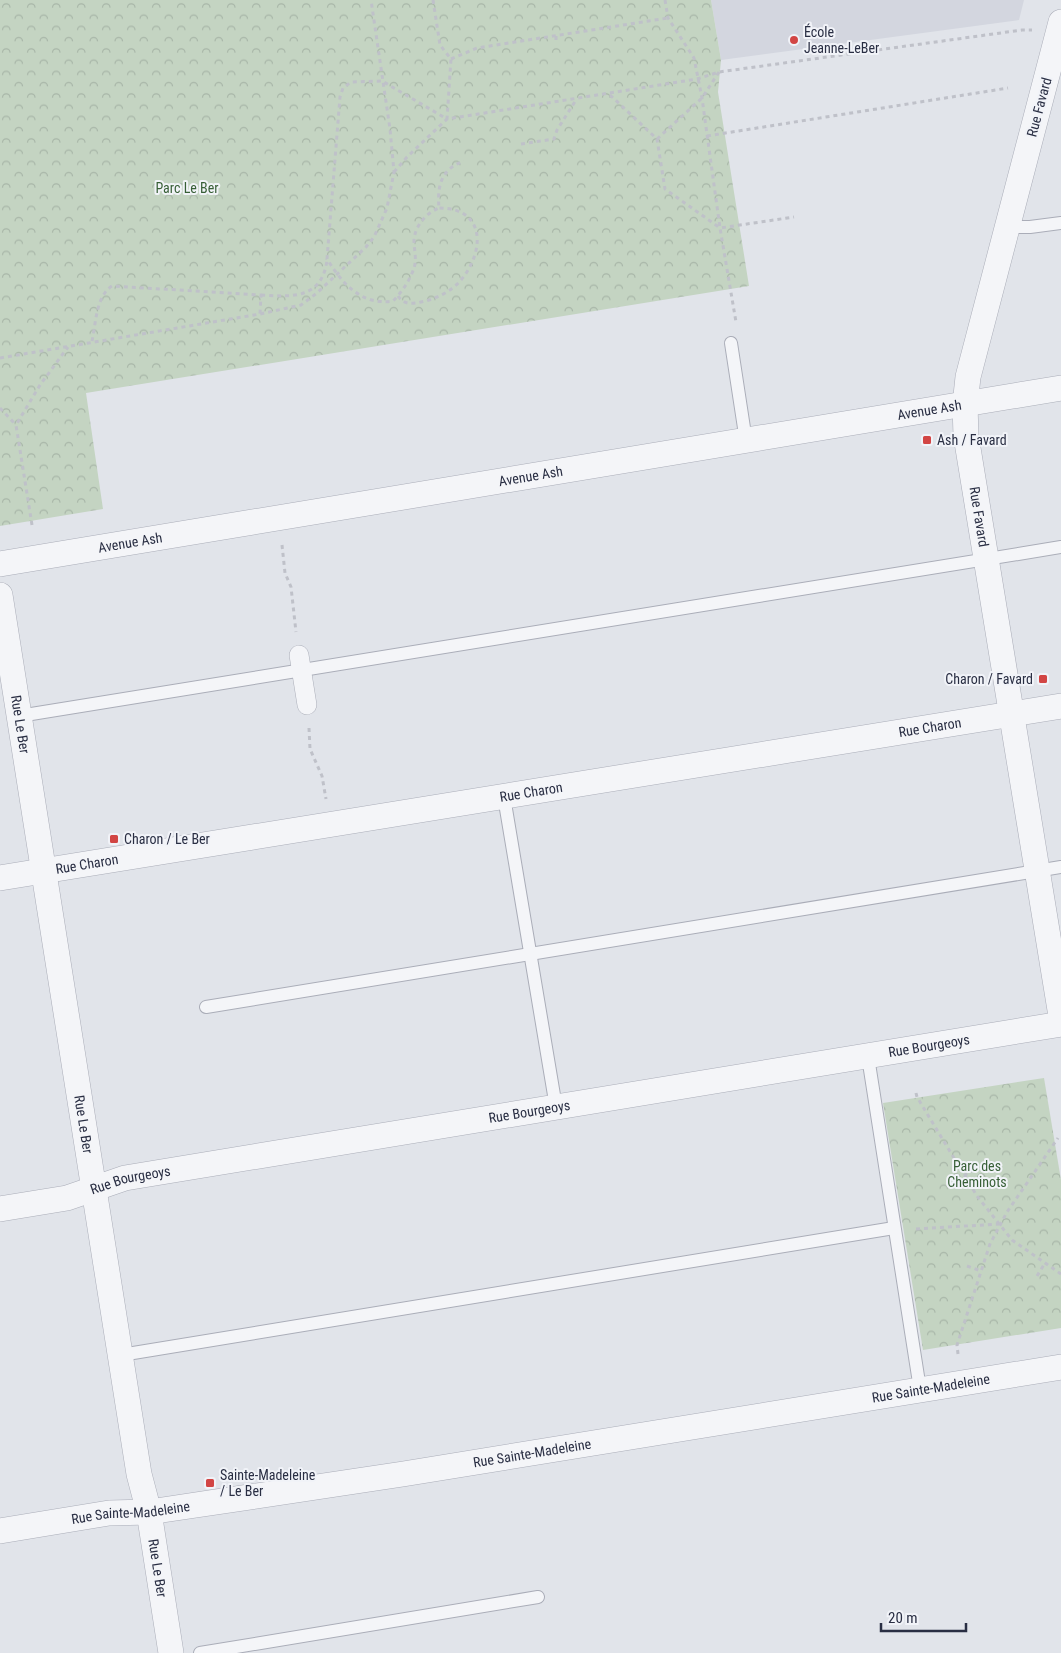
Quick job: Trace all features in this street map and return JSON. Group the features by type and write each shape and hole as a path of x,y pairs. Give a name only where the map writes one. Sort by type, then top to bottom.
{"street":[{"name":"Rue Favard","path":"1060,28 968,377 965,404 966,436 1011,714 1049,869 1061,1016"},
{"name":"Avenue Ash","path":"0,564 1061,388"},
{"name":"Rue Le Ber","path":"0,594 93,1190 139,1474 149,1512 171,1653"},
{"path":"300,663 307,705"},
{"name":"Rue Charon","path":"0,878 1061,706"},
{"name":"Rue Bourgeoys","path":"0,1209 67,1198 125,1178 1061,1024"},
{"name":"Rue Sainte-Madeleine","path":"0,1531 109,1513 149,1512 403,1474 1061,1366"}],"lane":[{"path":"1006,227 1030,227 1061,223"},
{"path":"731,343 746,441"},
{"path":"19,716 300,663 1061,547"},
{"path":"504,797 556,1107"},
{"path":"206,1007 1049,869"},
{"path":"868,1057 920,1390"},
{"path":"121,1355 894,1228"},
{"path":"200,1653 538,1597"}],"path":[{"path":"0,358 260,314 301,305 337,276 374,237 387,208 394,172 390,129 371,0"},
{"path":"433,0 440,45 451,60 447,119"},
{"path":"665,0 668,18 694,58 702,98 720,228 737,330"},
{"path":"451,60 477,48 668,18"},
{"path":"394,172 447,119 610,94 697,79 720,72 1022,30"},
{"path":"556,36 556,43"},
{"path":"657,139 702,98 720,72"},
{"path":"92,341 102,298 106,290 112,286 298,296 310,290 323,278 334,200 340,98 343,88 351,82 382,81 447,119"},
{"path":"707,136 1008,88"},
{"path":"610,94 657,139 665,189 683,204 720,228 794,217"},
{"path":"521,144 554,139 557,130 576,99"},
{"path":"439,208 439,184 451,168 464,161"},
{"path":"656,174 662,173"},
{"path":"327,259 337,276 348,288 367,299 386,302 393,301 409,279 417,263 414,241 418,228 428,214 439,208 459,211 471,220 476,227 478,235 474,257 461,280 441,296 428,301 408,304 401,301 398,296"},
{"path":"260,314 261,295"},
{"path":"16,425 40,385 69,346"},
{"path":"0,408 16,425 32,525"},
{"path":"282,544 285,573 291,587 300,663"},
{"path":"307,705 310,749 322,776 326,796"},
{"path":"916,1093 917,1098 977,1196 1012,1240 1061,1274"},
{"path":"958,1354 957,1345 990,1244 1000,1224 1058,1138"},
{"path":"957,1180 973,1170"},
{"path":"913,1229 978,1227 1000,1224"},
{"path":"1037,1276 1045,1263"},
{"path":"966,1266 981,1271"}],"shaded area":[{"name":"École Jeanne-LeBer","path":"711,0 1024,0 1019,20 721,60"}],"green space":[{"name":"Parc Le Ber","path":"0,0 711,0 721,60 718,92 749,286 86,393 103,509 0,526"},
{"name":"Parc des Cheminots","path":"1044,1078 1061,1180 1061,1328 923,1350 883,1103"}],"place":[{"name":"École Jeanne-LeBer","path":"794,40"},
{"name":"Ash / Favard","path":"927,440"},
{"name":"Charon / Favard","path":"1043,679"},
{"name":"Charon / Le Ber","path":"114,839"},
{"name":"Sainte-Madeleine / Le Ber","path":"210,1483"}]}
